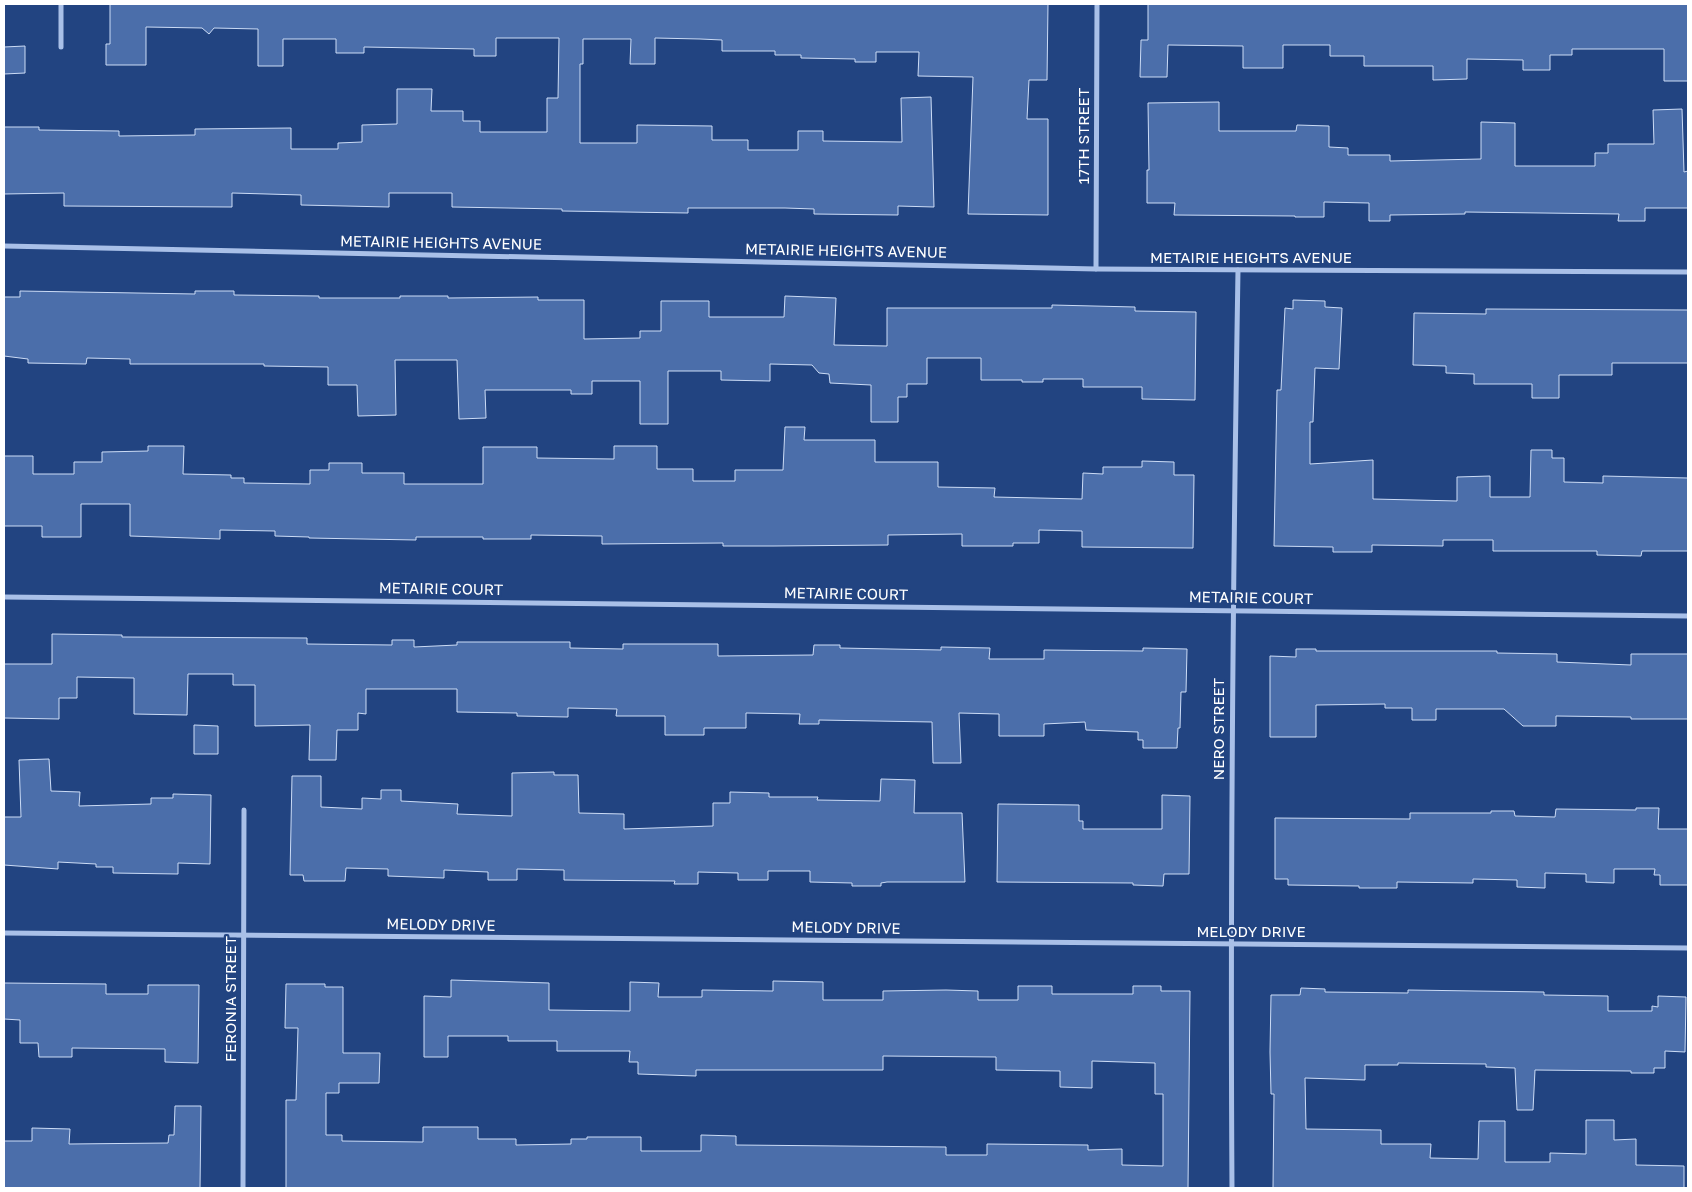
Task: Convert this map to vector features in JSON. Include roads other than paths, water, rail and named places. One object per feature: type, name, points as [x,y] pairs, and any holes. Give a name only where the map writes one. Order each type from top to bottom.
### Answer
[{"type":"street","points":[[61,4],[61,47]]},
{"type":"street","name":"17TH STREET","points":[[1096,269],[1098,4]]},
{"type":"street","name":"METAIRIE HEIGHTS AVENUE","points":[[4,246],[1096,269],[1688,272]]},
{"type":"street","name":"NERO STREET","points":[[1232,1188],[1233,611],[1238,270]]},
{"type":"street","name":"METAIRIE COURT","points":[[4,597],[1688,616]]},
{"type":"street","name":"FERONIA STREET","points":[[243,1188],[244,810]]},
{"type":"street","name":"MELODY DRIVE","points":[[4,933],[1688,948]]}]
